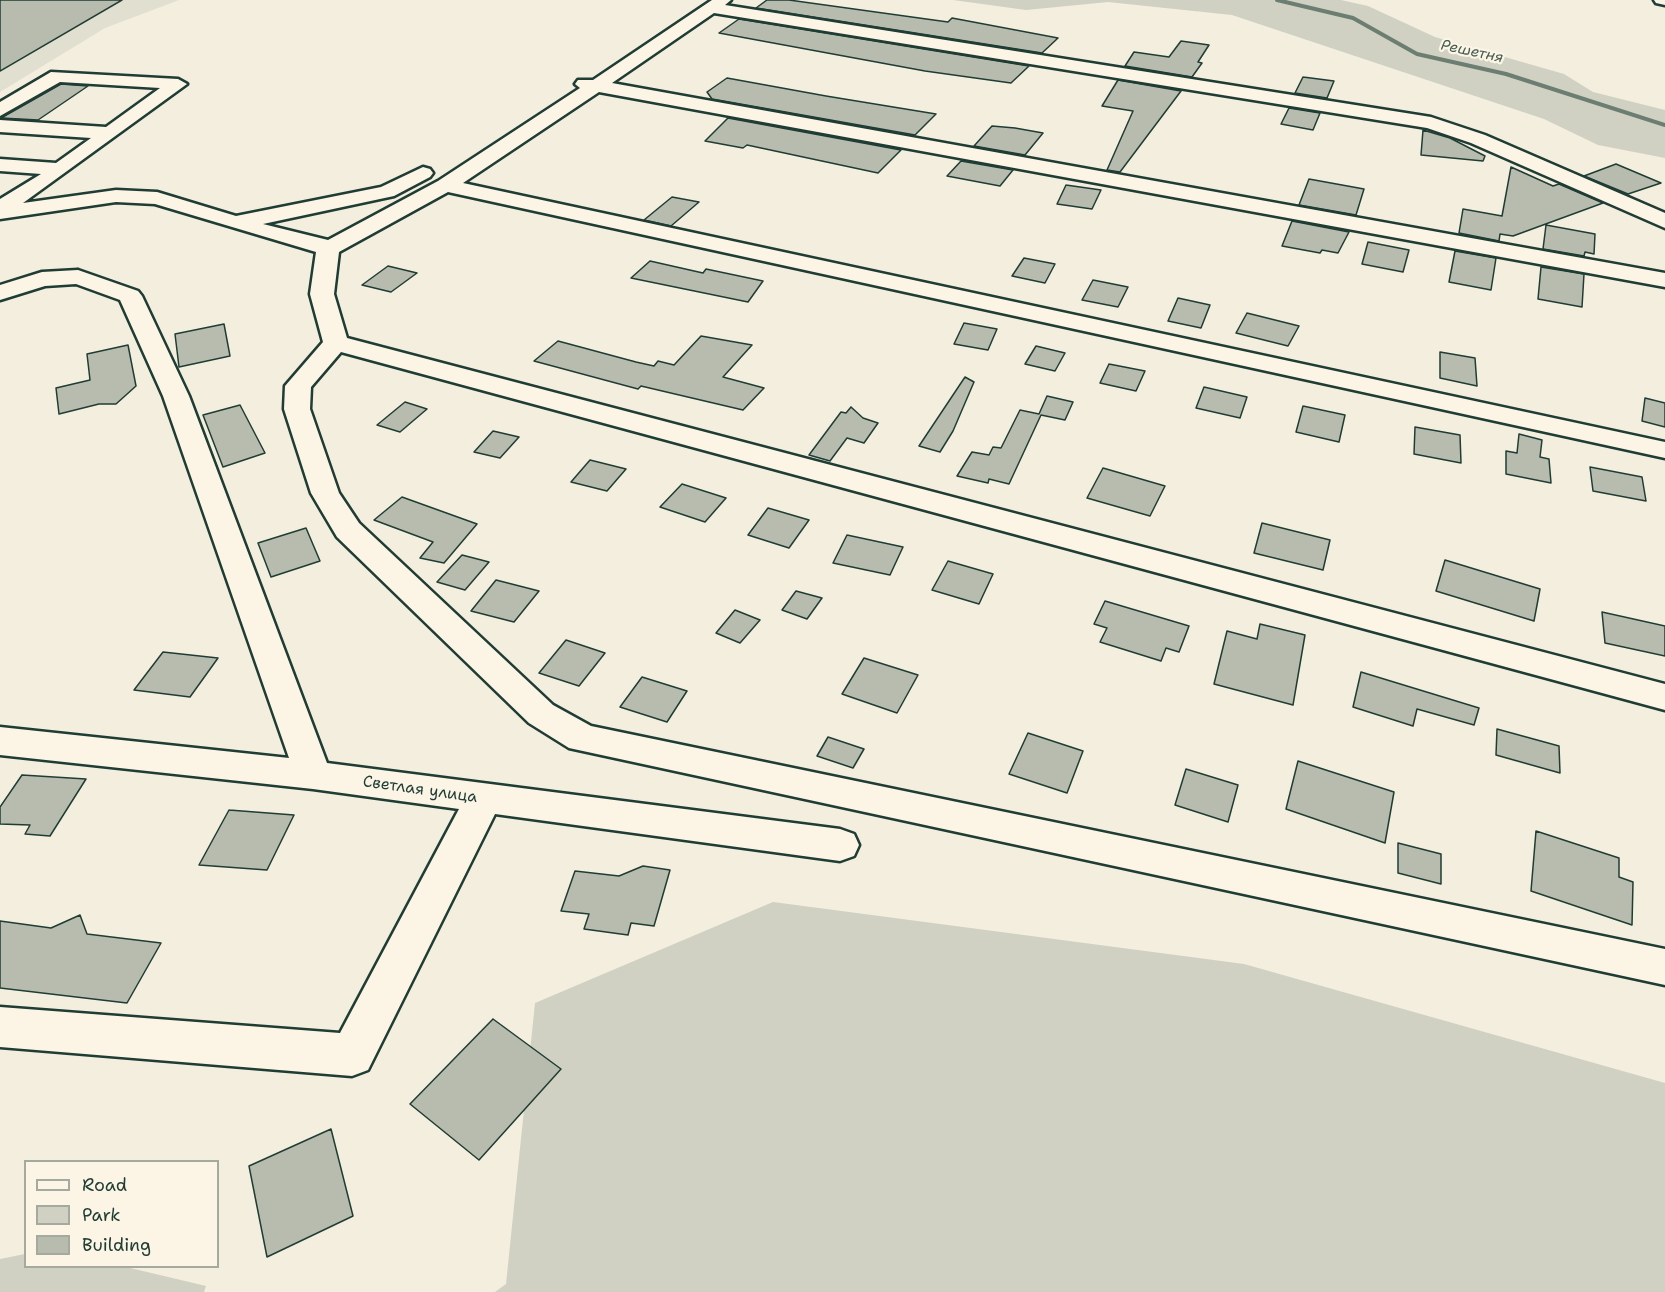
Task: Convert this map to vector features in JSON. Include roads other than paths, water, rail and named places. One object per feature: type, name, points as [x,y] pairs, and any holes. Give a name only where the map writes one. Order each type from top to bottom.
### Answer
[{"type":"street","points":[[0,213],[116,196],[157,198],[235,223],[324,247],[443,170],[596,86],[717,4],[1431,123],[1467,135],[1665,221]]},
{"type":"street","points":[[0,110],[57,76],[178,84],[60,169],[0,208]]},
{"type":"street","points":[[596,86],[1665,279]]},
{"type":"street","points":[[0,126],[110,133]]},
{"type":"street","points":[[0,165],[60,169]]},
{"type":"street","points":[[235,223],[387,192],[443,170],[1665,450]]},
{"type":"street","points":[[324,247],[322,294],[336,343]]},
{"type":"street","points":[[0,293],[42,279],[78,277],[129,296],[176,396],[313,776]]},
{"type":"street","points":[[336,343],[419,367],[1665,697]]},
{"type":"street","points":[[336,343],[298,386],[297,409],[325,492],[348,530],[542,714],[582,738],[1665,967]]},
{"type":"street","name":"Светлая улица","points":[[0,741],[313,776],[840,845]]},
{"type":"street","points":[[0,1027],[352,1055],[483,798]]},
{"type":"waterway","name":"Решетня","points":[[1277,0],[1353,18],[1417,54],[1506,74],[1665,125]]}]
